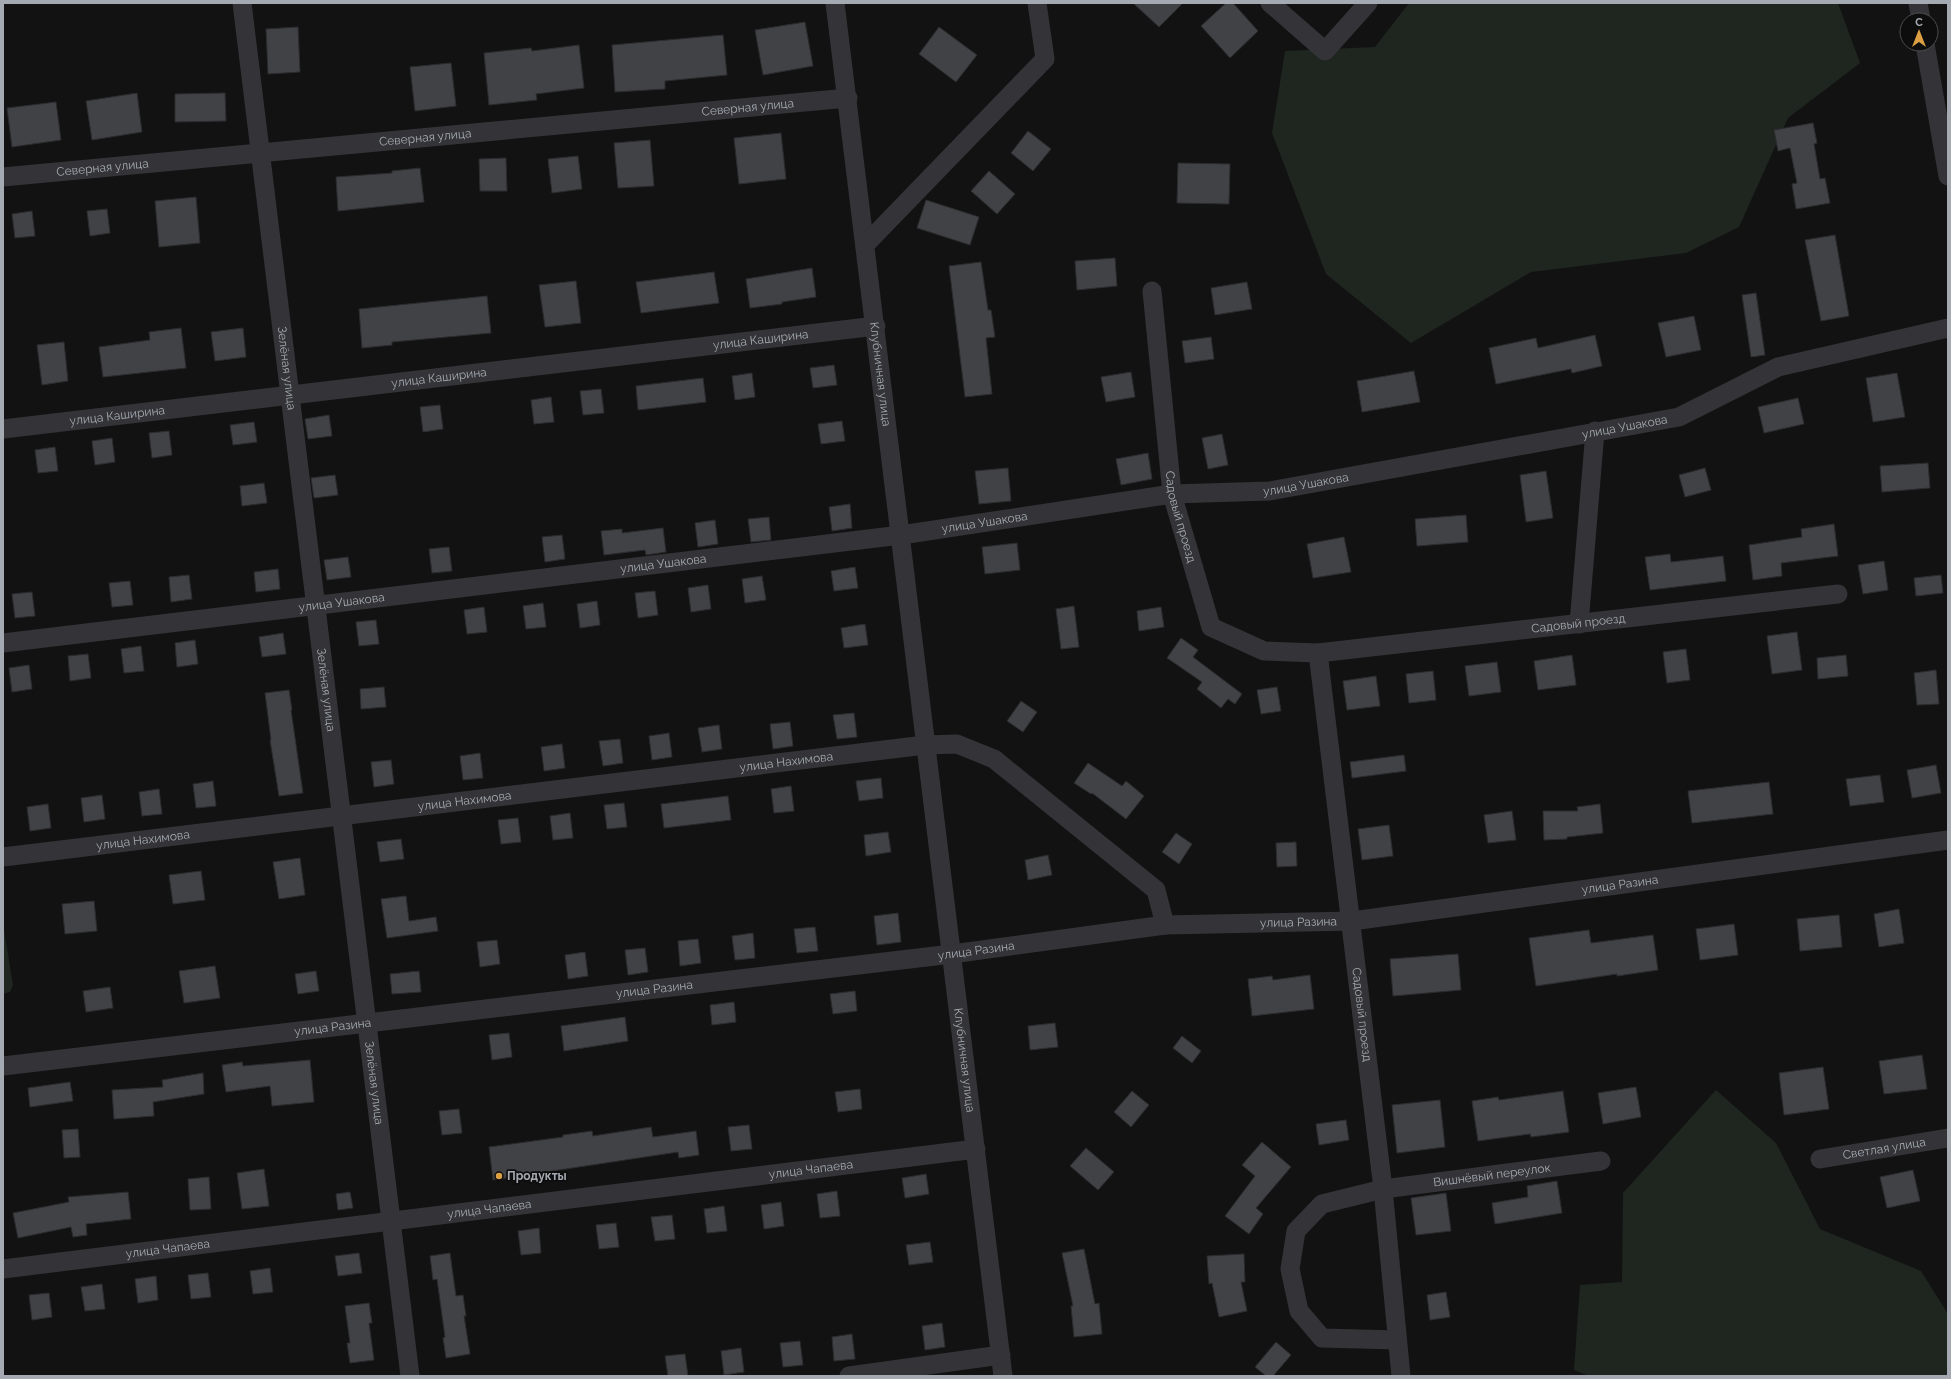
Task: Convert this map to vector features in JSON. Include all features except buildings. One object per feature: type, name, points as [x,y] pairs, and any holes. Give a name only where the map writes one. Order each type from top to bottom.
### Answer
[{"type":"street","name":"Зелёная улица","points":[[242,3],[341,815],[393,1221],[410,1376]]},
{"type":"street","name":"Клубничная улица","points":[[835,3],[866,244],[1003,1376]]},
{"type":"street","points":[[866,244],[1045,59],[1037,3]]},
{"type":"street","points":[[1270,3],[1325,51],[1368,3]]},
{"type":"street","points":[[1926,52],[1948,176]]},
{"type":"street","name":"Северная улица","points":[[3,177],[848,98]]},
{"type":"street","name":"Садовый проезд","points":[[1152,291],[1172,494],[1211,627],[1264,652],[1318,653],[1838,594]]},
{"type":"street","name":"улица Каширина","points":[[3,428],[876,326]]},
{"type":"street","name":"улица Ушакова","points":[[3,643],[901,534],[1172,494],[1270,491],[1595,431],[1680,417],[1778,367],[1948,328]]},
{"type":"street","points":[[1579,624],[1595,431]]},
{"type":"street","name":"Садовый проезд","points":[[1318,653],[1352,921],[1383,1189],[1401,1376]]},
{"type":"street","points":[[926,744],[957,744],[994,759],[1156,890],[1165,925]]},
{"type":"street","name":"улица Нахимова","points":[[3,856],[926,744]]},
{"type":"street","name":"улица Разина","points":[[3,1066],[952,954],[1165,925],[1352,921],[1948,840]]},
{"type":"street","name":"Светлая улица","points":[[1820,1160],[1948,1138]]},
{"type":"street","name":"улица Чапаева","points":[[3,1269],[976,1149]]},
{"type":"street","name":"Вишнёвый переулок","points":[[1397,1340],[1322,1338],[1299,1311],[1290,1269],[1296,1231],[1322,1204],[1383,1189],[1601,1161]]},
{"type":"street","points":[[848,1376],[1001,1355]]},
{"type":"shaded area","points":[[1409,3],[1838,3],[1860,63],[1788,118],[1739,227],[1686,253],[1531,272],[1411,343],[1326,274],[1272,133],[1285,51],[1375,47]]},
{"type":"shaded area","points":[[3,924],[13,985],[10,992],[3,994]]},
{"type":"shaded area","points":[[1716,1090],[1776,1143],[1820,1229],[1921,1271],[1948,1314],[1948,1376],[1589,1376],[1574,1370],[1580,1285],[1622,1282],[1623,1193]]},
{"type":"place","name":"Продукты","points":[[499,1176]]}]
